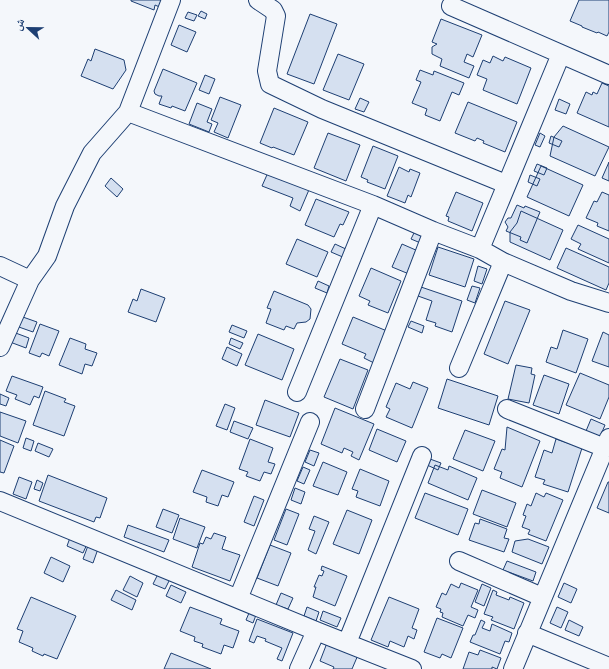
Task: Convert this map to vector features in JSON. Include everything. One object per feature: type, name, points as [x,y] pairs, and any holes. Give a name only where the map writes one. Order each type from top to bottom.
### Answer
[{"type":"street","points":[[0,347],[30,280],[47,256],[65,206],[92,153],[128,112],[171,0]]},
{"type":"street","points":[[258,0],[273,10],[276,16],[267,71],[270,84],[322,109],[506,184]]},
{"type":"street","points":[[451,6],[609,75]]},
{"type":"street","points":[[480,249],[561,54]]},
{"type":"street","points":[[128,112],[373,206],[480,249],[503,262],[571,291],[609,303]]},
{"type":"street","points":[[297,392],[373,206]]},
{"type":"street","points":[[365,409],[433,231]]},
{"type":"street","points":[[459,368],[503,262]]},
{"type":"street","points":[[0,266],[30,280]]},
{"type":"street","points":[[507,409],[607,443],[513,669]]},
{"type":"street","points":[[238,599],[310,422]]},
{"type":"street","points":[[346,643],[422,456]]},
{"type":"street","points":[[0,501],[316,632],[412,669]]},
{"type":"street","points":[[459,561],[542,597]]},
{"type":"street","points":[[299,669],[316,632]]},
{"type":"street","points":[[527,633],[609,667]]},
{"type":"building","points":[[131,0],[168,0],[164,9],[155,5],[154,10]]},
{"type":"building","points":[[579,0],[609,0],[609,32],[607,36],[570,21]]},
{"type":"building","points":[[201,11],[207,14],[205,19],[198,16]]},
{"type":"building","points":[[188,12],[197,15],[194,21],[185,18]]},
{"type":"building","points":[[310,14],[337,24],[314,84],[287,74]]},
{"type":"building","points":[[441,19],[482,35],[473,57],[467,54],[464,62],[474,66],[469,78],[440,66],[442,59],[432,54],[432,47],[437,44],[432,42]]},
{"type":"building","points":[[179,25],[196,32],[187,52],[171,45]]},
{"type":"building","points":[[95,49],[124,60],[126,70],[113,89],[81,76],[88,59],[91,61]]},
{"type":"building","points":[[338,54],[364,64],[349,100],[323,90]]},
{"type":"building","points":[[493,56],[503,61],[505,57],[531,68],[517,104],[483,90],[487,79],[477,75],[483,60],[490,63]]},
{"type":"building","points":[[163,69],[197,83],[185,111],[172,106],[171,108],[159,104],[162,96],[155,94],[154,91]]},
{"type":"building","points":[[420,70],[433,75],[434,71],[464,83],[459,95],[452,92],[440,121],[425,115],[427,109],[412,103],[421,82],[416,80]]},
{"type":"building","points":[[205,75],[215,79],[209,94],[199,90]]},
{"type":"building","points":[[602,83],[609,86],[609,127],[577,113],[586,92],[592,95],[593,92],[597,94]]},
{"type":"building","points":[[220,97],[241,105],[228,138],[214,132],[218,123],[211,120]]},
{"type":"building","points":[[360,98],[369,102],[364,112],[355,109]]},
{"type":"building","points":[[559,99],[570,104],[566,114],[555,110]]},
{"type":"building","points":[[468,102],[517,122],[505,152],[483,143],[484,141],[477,138],[475,141],[455,133]]},
{"type":"building","points":[[197,103],[212,109],[207,122],[212,124],[209,132],[189,124]]},
{"type":"building","points":[[274,108],[308,122],[294,155],[260,143]]},
{"type":"building","points":[[563,126],[609,147],[595,176],[550,156],[554,137]]},
{"type":"building","points":[[328,133],[360,145],[346,181],[314,168]]},
{"type":"building","points":[[540,133],[545,136],[540,147],[535,145]]},
{"type":"building","points":[[551,136],[562,141],[559,147],[549,143]]},
{"type":"building","points":[[373,146],[398,156],[385,189],[367,182],[368,180],[361,177]]},
{"type":"building","points":[[609,162],[609,181],[602,178]]},
{"type":"building","points":[[537,164],[547,168],[544,175],[534,171]]},
{"type":"building","points":[[541,166],[583,185],[569,216],[527,197]]},
{"type":"building","points":[[399,167],[409,172],[410,169],[420,173],[411,197],[408,195],[405,203],[387,196]]},
{"type":"building","points":[[270,168],[311,185],[300,211],[290,206],[293,198],[262,186]]},
{"type":"building","points":[[530,175],[540,179],[537,186],[528,182]]},
{"type":"building","points":[[111,178],[123,189],[117,197],[105,186]]},
{"type":"building","points":[[456,192],[483,203],[472,231],[448,221],[449,217],[446,216]]},
{"type":"building","points":[[602,192],[609,195],[609,231],[597,226],[598,223],[586,218],[594,201],[597,202]]},
{"type":"building","points":[[316,199],[349,212],[343,225],[340,224],[334,237],[305,225]]},
{"type":"building","points":[[517,205],[524,208],[525,206],[540,212],[527,243],[520,240],[521,237],[506,231],[508,227],[505,222],[508,218],[511,218]]},
{"type":"building","points":[[521,211],[563,230],[550,260],[510,242],[510,232],[517,223]]},
{"type":"building","points":[[578,225],[609,239],[609,263],[578,249],[581,244],[571,239]]},
{"type":"building","points":[[416,229],[428,234],[423,244],[411,239]]},
{"type":"building","points":[[297,239],[328,252],[317,277],[286,264]]},
{"type":"building","points":[[335,244],[348,250],[345,258],[331,252]]},
{"type":"building","points":[[402,244],[418,251],[409,274],[392,267]]},
{"type":"building","points":[[438,247],[474,259],[465,287],[429,275]]},
{"type":"building","points":[[566,248],[609,267],[609,283],[606,290],[557,268]]},
{"type":"building","points":[[478,266],[487,269],[482,284],[474,281]]},
{"type":"building","points":[[371,268],[401,281],[388,313],[368,305],[370,301],[359,296]]},
{"type":"building","points":[[318,281],[329,286],[327,293],[315,288]]},
{"type":"building","points":[[472,286],[480,288],[475,303],[467,300]]},
{"type":"building","points":[[421,287],[462,301],[452,332],[435,326],[436,323],[426,320],[432,301],[418,296]]},
{"type":"building","points":[[141,289],[165,298],[156,322],[128,312],[133,299],[137,301]]},
{"type":"building","points":[[274,291],[308,305],[311,309],[310,319],[306,322],[297,323],[294,329],[286,326],[284,330],[266,323],[271,309],[267,308]]},
{"type":"building","points":[[505,301],[530,310],[508,364],[484,354]]},
{"type":"building","points":[[20,316],[37,322],[33,332],[16,326]]},
{"type":"building","points":[[353,317],[387,331],[374,363],[364,358],[366,354],[342,344]]},
{"type":"building","points":[[411,321],[424,326],[422,333],[408,327]]},
{"type":"building","points":[[40,324],[59,331],[49,356],[42,353],[40,357],[29,353]]},
{"type":"building","points":[[232,325],[247,331],[244,338],[229,332]]},
{"type":"building","points":[[563,330],[588,339],[576,373],[546,362],[551,347],[557,349]]},
{"type":"building","points":[[13,332],[29,338],[26,348],[10,342]]},
{"type":"building","points":[[603,332],[609,335],[609,367],[592,361]]},
{"type":"building","points":[[258,334],[294,349],[282,380],[245,365]]},
{"type":"building","points":[[70,338],[86,344],[85,349],[97,353],[92,366],[85,364],[82,374],[59,365]]},
{"type":"building","points":[[231,338],[243,343],[240,349],[229,344]]},
{"type":"building","points":[[227,347],[242,354],[237,366],[222,359]]},
{"type":"building","points":[[340,359],[368,370],[353,409],[324,397]]},
{"type":"building","points":[[516,365],[532,368],[531,374],[535,375],[529,403],[508,399]]},
{"type":"building","points":[[580,373],[609,385],[609,397],[600,419],[566,405]]},
{"type":"building","points":[[544,375],[569,384],[559,414],[533,405]]},
{"type":"building","points":[[12,376],[43,387],[39,398],[34,396],[30,405],[15,399],[17,395],[6,391]]},
{"type":"building","points":[[447,379],[498,396],[489,425],[438,408]]},
{"type":"building","points":[[413,382],[428,388],[412,428],[386,417],[390,409],[386,407],[396,383],[410,389]]},
{"type":"building","points":[[45,391],[66,399],[64,402],[75,406],[64,436],[33,425]]},
{"type":"building","points":[[0,394],[9,398],[6,406],[0,404]]},
{"type":"building","points":[[265,400],[299,413],[290,437],[256,425]]},
{"type":"building","points":[[225,404],[235,408],[227,430],[216,426]]},
{"type":"building","points":[[335,408],[374,424],[359,460],[351,456],[353,452],[344,448],[342,453],[321,444]]},
{"type":"building","points":[[0,412],[26,421],[18,443],[0,436]]},
{"type":"building","points":[[591,419],[605,425],[600,437],[586,431]]},
{"type":"building","points":[[234,421],[253,428],[248,439],[230,432]]},
{"type":"building","points":[[507,427],[540,441],[522,487],[500,478],[502,472],[494,469],[502,449],[505,450]]},
{"type":"building","points":[[377,429],[406,441],[397,462],[369,450]]},
{"type":"building","points":[[465,430],[495,441],[483,471],[453,459]]},
{"type":"building","points":[[26,438],[34,441],[31,451],[23,448]]},
{"type":"building","points":[[250,439],[273,448],[268,462],[275,464],[271,474],[264,472],[260,481],[246,476],[248,472],[239,469]]},
{"type":"building","points":[[556,439],[582,448],[568,492],[543,484],[545,480],[535,477],[544,450],[552,453]]},
{"type":"building","points":[[0,440],[14,446],[4,473],[0,472]]},
{"type":"building","points":[[38,443],[53,449],[49,457],[35,451]]},
{"type":"building","points":[[310,450],[319,453],[314,466],[305,462]]},
{"type":"building","points":[[430,459],[441,463],[438,470],[427,465]]},
{"type":"building","points":[[323,462],[347,472],[338,495],[313,486]]},
{"type":"building","points":[[435,465],[448,470],[449,466],[477,478],[468,500],[428,483]]},
{"type":"building","points":[[303,467],[310,470],[304,484],[297,481]]},
{"type":"building","points":[[360,469],[389,481],[380,506],[356,497],[358,491],[352,489]]},
{"type":"building","points":[[202,470],[234,482],[228,497],[222,495],[218,506],[206,502],[207,497],[193,492]]},
{"type":"building","points":[[48,475],[107,498],[100,518],[96,517],[94,522],[39,501]]},
{"type":"building","points":[[19,477],[32,482],[26,499],[13,494]]},
{"type":"building","points":[[37,480],[43,483],[40,491],[34,489]]},
{"type":"building","points":[[609,482],[609,513],[597,508]]},
{"type":"building","points":[[295,488],[305,492],[301,504],[291,500]]},
{"type":"building","points":[[482,490],[516,503],[507,527],[473,514]]},
{"type":"building","points":[[425,493],[468,509],[458,535],[415,518]]},
{"type":"building","points":[[536,493],[544,497],[546,493],[563,500],[546,541],[528,534],[530,530],[522,527],[526,516],[523,515],[527,504],[531,506]]},
{"type":"building","points":[[254,496],[264,500],[254,526],[244,522]]},
{"type":"building","points":[[163,509],[179,515],[172,533],[156,527]]},
{"type":"building","points":[[286,509],[299,514],[287,545],[274,540]]},
{"type":"building","points":[[347,510],[372,520],[359,554],[333,544]]},
{"type":"building","points":[[314,516],[329,522],[316,554],[308,550],[315,531],[309,529]]},
{"type":"building","points":[[180,518],[205,527],[197,548],[173,539]]},
{"type":"building","points":[[480,519],[507,529],[504,538],[509,539],[504,552],[469,540],[475,523],[479,524]]},
{"type":"building","points":[[128,525],[169,540],[164,552],[124,537]]},
{"type":"building","points":[[214,533],[226,537],[222,549],[240,555],[230,581],[192,567],[200,543],[203,544],[206,537],[211,539]]},
{"type":"building","points":[[71,535],[88,542],[83,553],[67,546]]},
{"type":"building","points":[[528,539],[549,547],[542,564],[512,552],[515,541]]},
{"type":"building","points":[[89,543],[99,546],[93,563],[83,559]]},
{"type":"building","points":[[270,545],[291,553],[278,586],[257,578]]},
{"type":"building","points":[[51,557],[70,566],[63,582],[44,573]]},
{"type":"building","points":[[507,561],[536,572],[533,581],[503,570]]},
{"type":"building","points":[[322,566],[347,576],[335,606],[313,597],[316,587],[314,587],[319,575],[322,576],[324,571],[321,570]]},
{"type":"building","points":[[158,574],[170,579],[165,589],[153,584]]},
{"type":"building","points":[[130,576],[143,583],[137,597],[123,590]]},
{"type":"building","points":[[461,583],[478,590],[471,607],[478,610],[475,618],[468,615],[463,626],[442,617],[443,613],[440,612],[441,609],[436,607],[442,593],[446,595],[451,584],[459,588]]},
{"type":"building","points":[[564,583],[577,589],[571,603],[558,597]]},
{"type":"building","points":[[482,584],[491,588],[484,606],[475,602]]},
{"type":"building","points":[[171,585],[186,592],[181,603],[166,596]]},
{"type":"building","points":[[116,590],[136,600],[132,610],[111,600]]},
{"type":"building","points":[[493,590],[497,592],[496,595],[509,600],[510,597],[524,603],[514,629],[491,620],[493,617],[484,614]]},
{"type":"building","points":[[281,593],[293,598],[288,609],[276,605]]},
{"type":"building","points":[[31,597],[76,616],[57,659],[44,654],[43,656],[32,651],[33,648],[19,642],[23,631],[17,629]]},
{"type":"building","points":[[389,597],[419,609],[412,628],[417,630],[414,639],[408,636],[404,647],[390,641],[388,647],[371,640]]},
{"type":"building","points":[[190,607],[222,619],[220,624],[239,631],[233,648],[224,645],[221,654],[202,647],[203,644],[194,641],[195,637],[180,631]]},
{"type":"building","points":[[307,607],[319,612],[316,621],[304,616]]},
{"type":"building","points":[[557,607],[568,612],[561,628],[550,623]]},
{"type":"building","points":[[323,611],[341,618],[337,627],[320,620]]},
{"type":"building","points":[[249,613],[256,615],[253,623],[246,620]]},
{"type":"building","points":[[437,618],[463,628],[451,658],[442,654],[440,658],[424,652]]},
{"type":"building","points":[[257,619],[293,633],[282,661],[277,659],[282,648],[257,636],[254,643],[249,641]]},
{"type":"building","points":[[481,620],[485,622],[482,628],[490,631],[492,624],[512,633],[509,642],[505,641],[500,654],[470,642],[473,635],[475,635]]},
{"type":"building","points":[[569,620],[583,627],[579,636],[565,630]]},
{"type":"building","points":[[327,643],[358,655],[352,669],[333,669],[334,667],[320,661]]},
{"type":"building","points":[[480,650],[501,658],[497,669],[492,667],[492,669],[463,669],[469,652],[478,655]]},
{"type":"building","points":[[171,653],[211,669],[164,669]]}]
